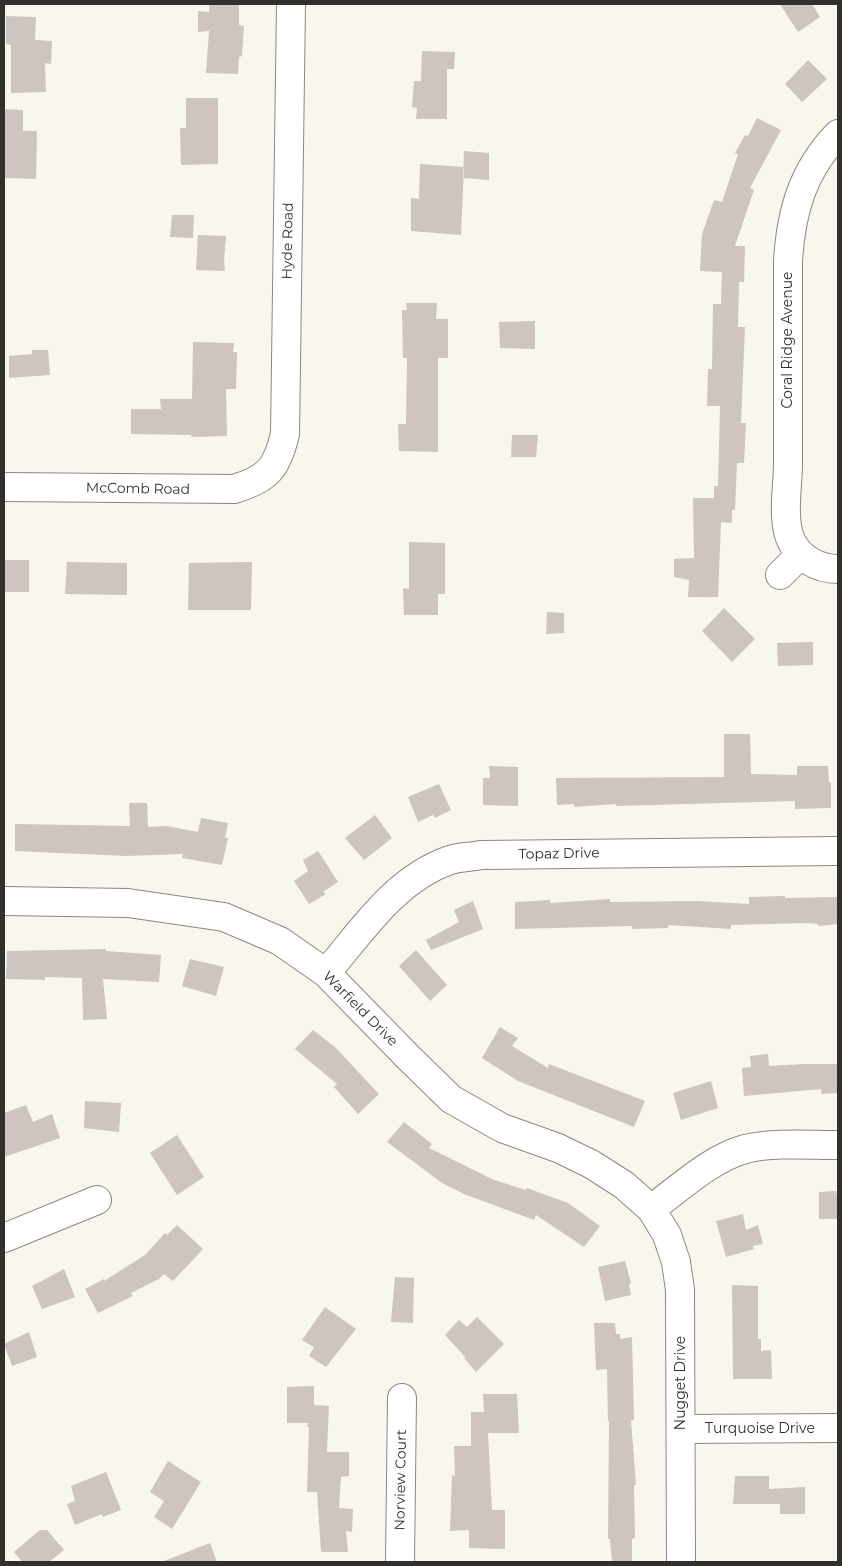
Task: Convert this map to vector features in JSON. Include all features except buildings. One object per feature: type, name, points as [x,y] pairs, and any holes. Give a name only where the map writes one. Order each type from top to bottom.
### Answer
[{"type":"street","name":"Hyde Road","points":[[268,474],[280,454],[285,434],[291,4]]},
{"type":"street","name":"Coral Ridge Avenue","points":[[800,555],[790,539],[786,521],[788,480],[789,234],[794,208],[809,176],[825,148],[838,134]]},
{"type":"street","name":"McComb Road","points":[[4,487],[222,490],[247,485],[268,474]]},
{"type":"street","points":[[780,575],[800,555],[815,565],[838,570]]},
{"type":"street","name":"Topaz Drive","points":[[326,972],[401,888],[427,870],[451,860],[481,855],[838,851]]},
{"type":"street","name":"Warfield Drive","points":[[4,901],[128,903],[224,918],[280,941],[326,972],[451,1099],[502,1128],[558,1148],[591,1164],[624,1184],[651,1210]]},
{"type":"street","points":[[651,1210],[718,1161],[745,1150],[774,1146],[838,1145]]},
{"type":"street","points":[[4,1238],[98,1200]]},
{"type":"street","name":"Nugget Drive","points":[[651,1210],[667,1235],[676,1262],[680,1290],[681,1562]]},
{"type":"street","name":"Norview Court","points":[[400,1562],[402,1398]]},
{"type":"street","name":"Turquoise Drive","points":[[681,1429],[838,1428]]}]
